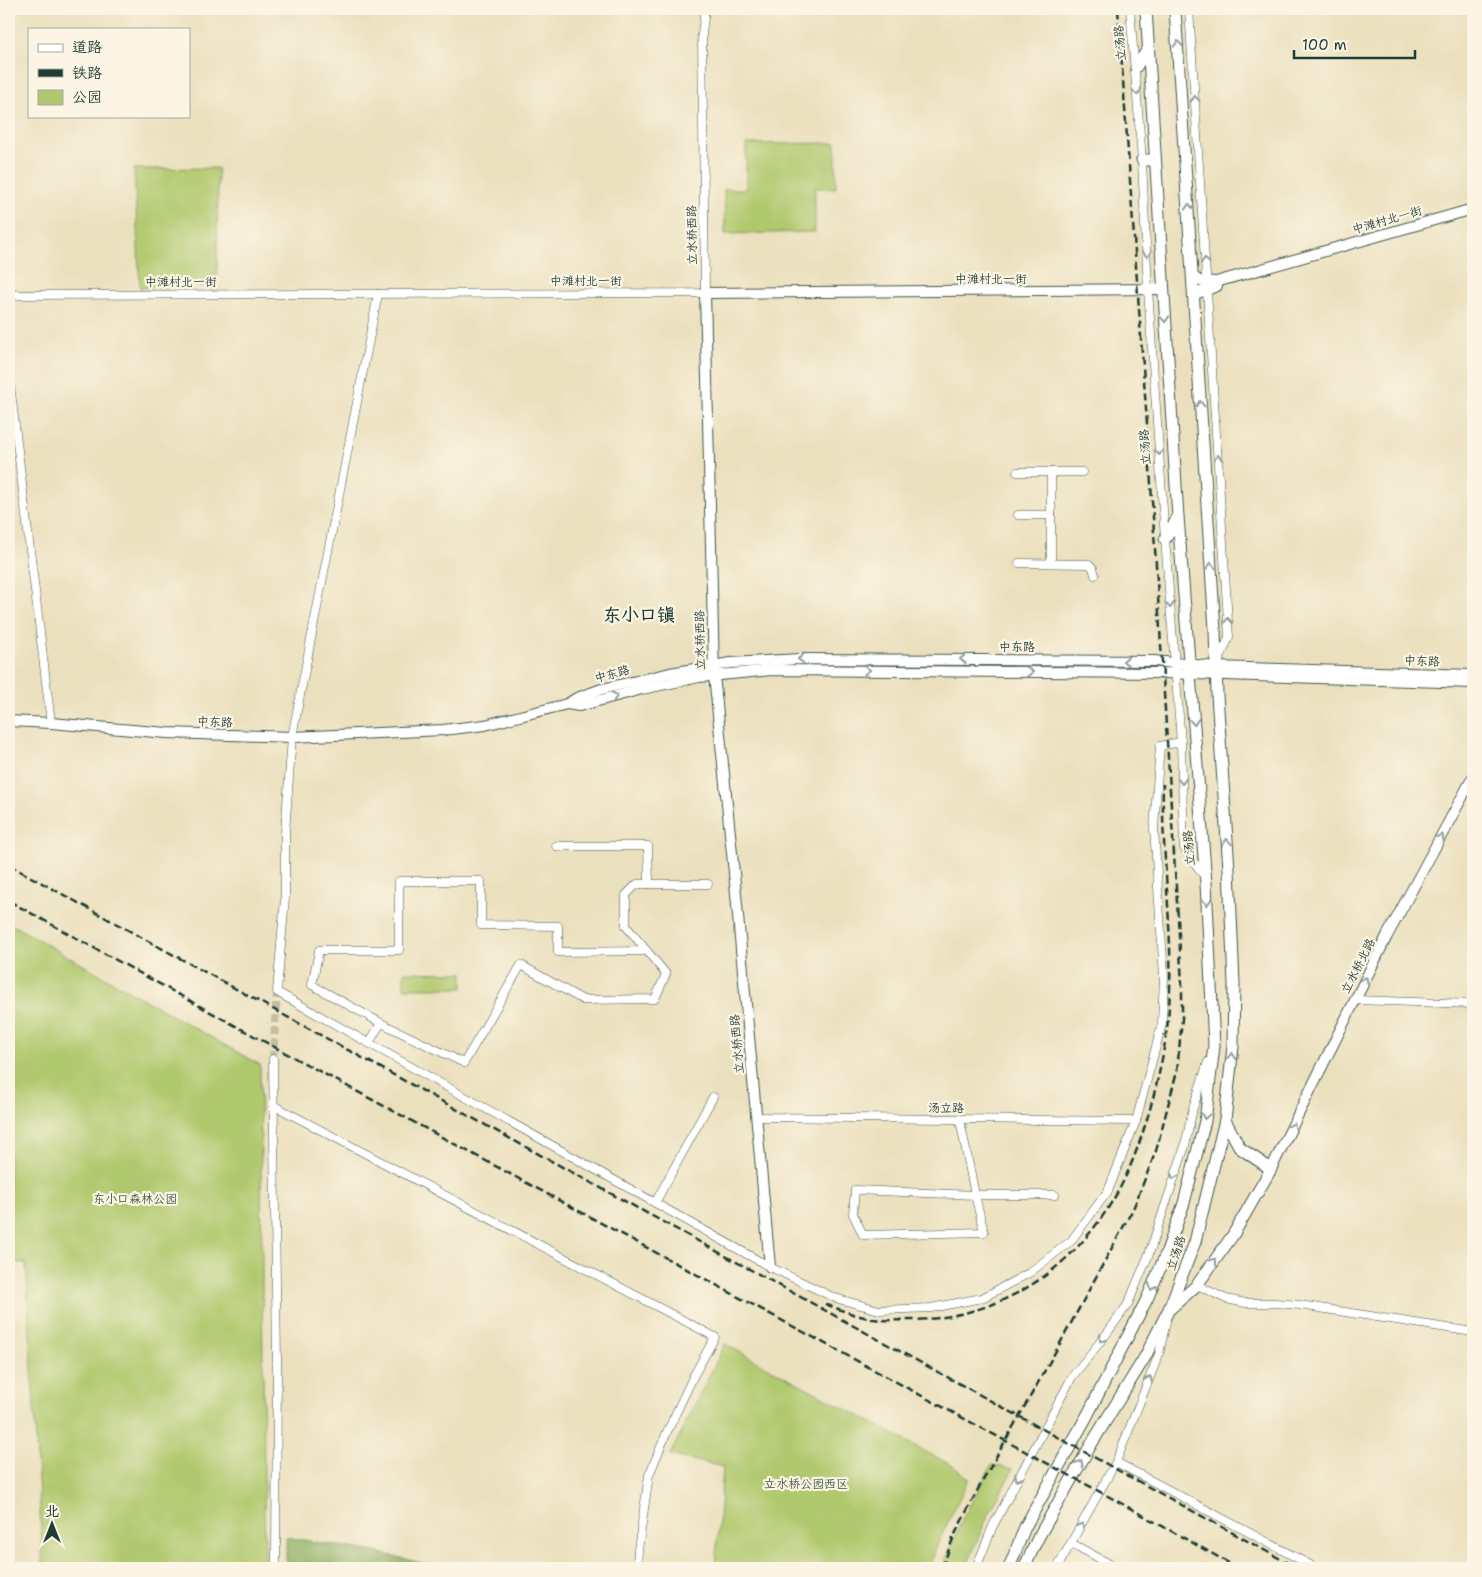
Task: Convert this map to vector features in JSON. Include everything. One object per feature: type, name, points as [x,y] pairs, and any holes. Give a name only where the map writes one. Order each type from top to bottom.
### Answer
[{"type":"main road","name":"立汤路","points":[[1008,1568],[1025,1527],[1092,1408],[1147,1300],[1166,1254],[1184,1203],[1204,1120],[1214,1046],[1205,878],[1178,517],[1146,9]]},
{"type":"main road","name":"立汤路","points":[[1024,1568],[1043,1529],[1092,1443],[1145,1357],[1170,1309],[1195,1242],[1225,1120],[1234,1046],[1234,976],[1217,671],[1194,277],[1175,9]]},
{"type":"main road","points":[[1136,67],[1148,49]]},
{"type":"main road","points":[[1142,160],[1155,160]]},
{"type":"main road","points":[[1165,539],[1178,517]]},
{"type":"main road","points":[[1170,1309],[1197,1285],[1233,1235],[1271,1170],[1240,1148],[1225,1120]]},
{"type":"street","name":"立水桥西路","points":[[705,9],[702,34],[705,293],[714,670],[736,883],[770,1267]]},
{"type":"street","name":"立汤路","points":[[1130,9],[1136,67],[1148,290],[1181,742],[1184,848],[1205,878]]},
{"type":"street","name":"立汤路","points":[[1189,9],[1229,637],[1217,671]]},
{"type":"street","name":"中滩村北一街","points":[[1195,294],[1207,286],[1234,276],[1473,209]]},
{"type":"street","name":"中滩村北一街","points":[[1207,286],[1473,215]]},
{"type":"street","points":[[1194,277],[1207,286]]},
{"type":"street","name":"中滩村北一街","points":[[9,296],[1163,289]]},
{"type":"street","points":[[378,294],[292,737],[285,832],[285,898],[277,992],[770,1267],[835,1298],[879,1310],[931,1308],[982,1298],[1030,1274],[1071,1241],[1108,1191],[1136,1121],[1162,1024],[1164,976],[1154,828],[1160,746],[1181,742]]},
{"type":"street","points":[[9,376],[51,723]]},
{"type":"street","points":[[1017,472],[1082,472]]},
{"type":"street","points":[[1051,472],[1051,563]]},
{"type":"street","points":[[1018,515],[1051,515]]},
{"type":"street","points":[[1019,563],[1089,564],[1093,568],[1094,575]]},
{"type":"street","name":"中东路","points":[[9,721],[167,733],[292,737],[443,730],[485,725],[567,704],[578,706],[714,670],[799,659],[1174,662],[1190,669]]},
{"type":"street","name":"中东路","points":[[714,670],[801,669],[1175,673],[1190,669],[1473,683]]},
{"type":"street","name":"中东路","points":[[1217,671],[1473,675]]},
{"type":"street","name":"立水桥北路","points":[[1271,1170],[1387,936],[1473,777]]},
{"type":"street","points":[[556,846],[648,846],[649,884]]},
{"type":"street","points":[[647,951],[558,952],[558,926],[482,925],[482,881],[399,881],[399,950],[319,950],[312,985],[381,1023],[464,1062],[520,965],[583,1000],[655,999],[666,974],[647,951],[626,926],[626,895],[636,884],[708,884]]},
{"type":"street","points":[[1355,1000],[1473,1004]]},
{"type":"street","points":[[369,1043],[381,1023]]},
{"type":"street","name":"立汤路","points":[[976,1568],[993,1526],[1072,1377],[1128,1304],[1149,1254],[1185,1146],[1193,1108],[1214,1046]]},
{"type":"street","points":[[273,1059],[276,1568]]},
{"type":"street","points":[[656,1203],[713,1097]]},
{"type":"street","points":[[273,1105],[715,1337],[667,1432],[649,1475],[637,1568]]},
{"type":"street","name":"汤立路","points":[[756,1117],[1136,1121]]},
{"type":"street","points":[[960,1120],[975,1195],[984,1232],[863,1235],[853,1214],[855,1190],[975,1195],[1055,1195]]},
{"type":"street","points":[[1197,1285],[1226,1299],[1246,1304],[1276,1303],[1300,1305],[1473,1332]]},
{"type":"street","name":"立汤路","points":[[1057,1568],[1116,1462],[1159,1354],[1170,1309]]},
{"type":"street","points":[[1116,1462],[1316,1568]]},
{"type":"street","points":[[1071,1543],[1117,1568]]},
{"type":"green space","points":[[836,143],[836,188],[815,188],[815,232],[725,234],[724,189],[746,189],[746,144]]},
{"type":"green space","points":[[218,168],[217,285],[140,288],[134,169]]},
{"type":"green space","name":"东小口森林公园","points":[[9,923],[260,1065],[265,1568],[43,1568],[26,1263],[9,1262]]},
{"type":"green space","points":[[404,972],[463,973],[463,988],[404,988]]},
{"type":"green space","name":"立水桥公园西区","points":[[725,1344],[951,1465],[969,1478],[938,1543],[929,1568],[715,1568],[723,1467],[670,1455]]},
{"type":"green space","points":[[992,1465],[1013,1469],[984,1524],[966,1568],[942,1568],[964,1515]]},
{"type":"green space","points":[[286,1537],[376,1552],[443,1568],[286,1568]]},
{"type":"tunnel","points":[[273,1059],[277,992]]},
{"type":"railway","points":[[942,1568],[954,1536],[977,1491],[1133,1209],[1156,1151],[1177,1071],[1182,1019],[1182,983],[1149,452],[1118,9]]},
{"type":"railway","points":[[825,1304],[873,1319],[915,1320],[947,1317],[1006,1299],[1056,1267],[1078,1246],[1098,1222],[1116,1195],[1134,1158],[1149,1114],[1160,1069],[1167,1028],[1170,998],[1170,937],[1164,845],[1163,784]]},
{"type":"railway","points":[[9,865],[1297,1568]]},
{"type":"railway","points":[[9,901],[254,1036],[1238,1568]]},
{"type":"district","name":"东小口镇","points":[[639,615]]}]
